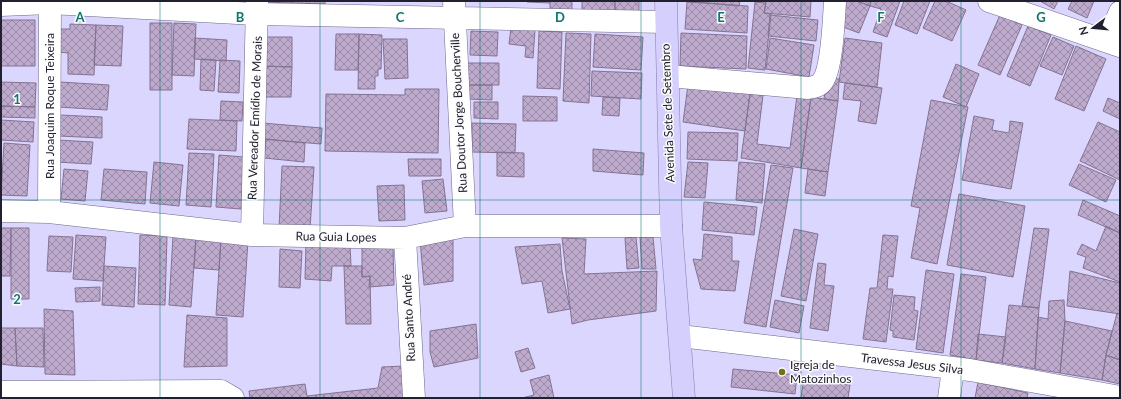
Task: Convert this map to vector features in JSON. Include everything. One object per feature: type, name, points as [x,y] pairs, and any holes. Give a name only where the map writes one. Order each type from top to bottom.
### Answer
[{"type":"main road","name":"Avenida Sete de Setembro","points":[[666,1],[665,22],[668,76],[671,226],[684,398]]},
{"type":"street","points":[[668,76],[808,88],[817,86],[823,81],[826,75],[829,61],[835,1]]},
{"type":"street","points":[[988,1],[1114,43],[1120,12]]},
{"type":"street","points":[[1,4],[50,2],[258,8],[454,9],[665,22]]},
{"type":"street","name":"Rua Joaquim Roque Teixeira","points":[[49,212],[50,2]]},
{"type":"street","name":"Rua Vereador Emídio de Morais","points":[[252,235],[258,8]]},
{"type":"street","name":"Rua Doutor Jorge Boucherville","points":[[454,9],[465,226]]},
{"type":"street","name":"Rua Guia Lopes","points":[[1,210],[49,212],[252,235],[405,238],[465,226],[671,226]]},
{"type":"street","name":"Rua Santo André","points":[[405,238],[414,398]]},
{"type":"street","name":"Travessa Jesus Silva","points":[[680,336],[953,369],[1120,396]]},
{"type":"street","points":[[949,398],[953,369]]},
{"type":"street","points":[[1,392],[221,391],[233,398]]},
{"type":"building","points":[[291,1],[291,3],[265,2]]},
{"type":"building","points":[[291,1],[325,1],[325,4],[291,3]]},
{"type":"building","points":[[550,1],[550,3],[527,2]]},
{"type":"building","points":[[550,1],[572,1],[572,16],[550,15]]},
{"type":"building","points":[[582,1],[615,1],[615,13],[582,13]]},
{"type":"building","points":[[615,1],[639,1],[639,13],[615,13]]},
{"type":"building","points":[[687,1],[740,1],[739,6]]},
{"type":"building","points":[[766,1],[811,1],[810,17],[764,13]]},
{"type":"building","points":[[843,1],[857,1],[870,6],[859,33],[835,24]]},
{"type":"building","points":[[857,1],[871,1],[870,6]]},
{"type":"building","points":[[871,1],[900,1],[887,37],[873,32],[881,9],[870,6]]},
{"type":"building","points":[[904,1],[930,1],[917,34],[895,25]]},
{"type":"building","points":[[935,1],[946,1],[966,10],[952,41],[923,28]]},
{"type":"building","points":[[1040,1],[1058,1],[1054,9]]},
{"type":"building","points":[[1072,1],[1094,1],[1087,18],[1068,9]]},
{"type":"building","points":[[687,2],[748,6],[747,33],[685,29]]},
{"type":"building","points":[[755,2],[766,3],[764,13],[771,14],[765,70],[748,68]]},
{"type":"building","points":[[770,15],[818,20],[816,41],[768,36]]},
{"type":"building","points":[[1000,15],[1022,25],[1000,75],[978,65]]},
{"type":"building","points":[[1,20],[35,20],[35,66],[1,66]]},
{"type":"building","points":[[150,23],[172,23],[172,90],[150,90]]},
{"type":"building","points":[[174,23],[196,24],[194,76],[172,75]]},
{"type":"building","points":[[70,24],[96,25],[94,75],[68,74],[68,53],[59,52],[60,29],[70,29]]},
{"type":"building","points":[[96,25],[123,26],[121,66],[94,65]]},
{"type":"building","points":[[1028,26],[1051,35],[1030,86],[1007,76]]},
{"type":"building","points":[[511,28],[535,30],[533,58],[525,57],[526,46],[509,44]]},
{"type":"building","points":[[471,31],[498,32],[497,56],[470,55]]},
{"type":"building","points":[[539,31],[562,32],[560,89],[537,88]]},
{"type":"building","points":[[566,33],[591,34],[589,103],[563,101]]},
{"type":"building","points":[[681,33],[747,36],[746,69],[680,66]]},
{"type":"building","points":[[336,34],[359,34],[358,70],[335,70]]},
{"type":"building","points":[[359,34],[382,35],[381,69],[378,69],[378,76],[375,76],[375,89],[358,89]]},
{"type":"building","points":[[595,34],[643,37],[641,70],[593,67]]},
{"type":"building","points":[[264,37],[292,37],[292,67],[263,66]]},
{"type":"building","points":[[1053,37],[1074,46],[1062,75],[1040,66]]},
{"type":"building","points":[[195,38],[227,40],[226,61],[194,59]]},
{"type":"building","points":[[770,38],[814,45],[809,77],[766,69]]},
{"type":"building","points":[[845,38],[882,43],[877,87],[839,82]]},
{"type":"building","points":[[383,39],[407,39],[408,78],[385,79]]},
{"type":"building","points":[[1076,46],[1106,59],[1084,111],[1055,99]]},
{"type":"building","points":[[201,59],[216,60],[214,91],[200,90]]},
{"type":"building","points":[[220,60],[240,61],[239,93],[218,92]]},
{"type":"building","points":[[467,63],[499,63],[499,85],[467,85]]},
{"type":"building","points":[[956,64],[979,74],[966,107],[943,97]]},
{"type":"building","points":[[263,66],[292,67],[291,97],[262,97]]},
{"type":"building","points":[[592,71],[642,73],[641,99],[591,96]]},
{"type":"building","points":[[827,78],[839,79],[838,101],[824,99]]},
{"type":"building","points":[[1,82],[36,83],[35,107],[1,106]]},
{"type":"building","points":[[60,82],[109,85],[107,110],[58,107]]},
{"type":"building","points":[[845,83],[882,88],[876,124],[858,121],[861,101],[843,99]]},
{"type":"building","points":[[467,85],[492,85],[492,100],[467,99]]},
{"type":"building","points":[[688,85],[750,94],[745,131],[683,122]]},
{"type":"building","points":[[405,89],[439,89],[438,153],[325,151],[326,94],[405,95]]},
{"type":"building","points":[[750,94],[763,95],[757,144],[790,148],[797,96],[811,97],[801,168],[741,158]]},
{"type":"building","points":[[523,96],[557,97],[557,121],[523,121]]},
{"type":"building","points":[[603,97],[620,98],[619,116],[602,115]]},
{"type":"building","points":[[811,97],[838,101],[828,172],[801,168]]},
{"type":"building","points":[[1108,98],[1120,103],[1120,119],[1103,111]]},
{"type":"building","points":[[931,100],[968,107],[937,264],[911,258],[920,208],[911,206]]},
{"type":"building","points":[[221,101],[243,102],[242,121],[220,120]]},
{"type":"building","points":[[474,102],[498,102],[498,119],[474,118]]},
{"type":"building","points":[[1,106],[35,107],[35,118],[1,117]]},
{"type":"building","points":[[60,115],[102,117],[102,138],[59,136]]},
{"type":"building","points":[[974,116],[994,120],[992,130],[1009,133],[1010,121],[1023,123],[1011,189],[962,180]]},
{"type":"building","points":[[189,119],[237,121],[236,151],[187,149]]},
{"type":"building","points":[[1,120],[34,122],[33,142],[1,140]]},
{"type":"building","points":[[1098,122],[1120,132],[1120,180],[1080,161]]},
{"type":"building","points":[[262,123],[322,128],[321,144],[261,139]]},
{"type":"building","points":[[472,123],[516,124],[515,153],[472,152]]},
{"type":"building","points":[[688,132],[738,133],[737,161],[687,159]]},
{"type":"building","points":[[266,139],[305,143],[304,162],[264,158]]},
{"type":"building","points":[[57,140],[93,142],[91,164],[56,162]]},
{"type":"building","points":[[4,143],[30,145],[27,196],[1,195]]},
{"type":"building","points":[[593,149],[644,153],[643,175],[593,171]]},
{"type":"building","points":[[497,152],[524,153],[524,177],[497,176]]},
{"type":"building","points":[[189,153],[214,154],[211,207],[186,205]]},
{"type":"building","points":[[219,155],[244,157],[241,209],[216,207]]},
{"type":"building","points":[[408,159],[441,159],[441,176],[409,176]]},
{"type":"building","points":[[154,162],[183,165],[179,206],[150,203]]},
{"type":"building","points":[[688,162],[708,163],[705,198],[684,197]]},
{"type":"building","points":[[739,162],[765,164],[762,203],[736,200]]},
{"type":"building","points":[[1079,164],[1116,180],[1106,202],[1069,185]]},
{"type":"building","points":[[771,165],[793,168],[766,327],[744,323]]},
{"type":"building","points":[[282,166],[314,167],[310,229],[279,228]]},
{"type":"building","points":[[64,169],[88,171],[85,201],[61,199]]},
{"type":"building","points":[[104,169],[147,172],[145,204],[101,200]]},
{"type":"building","points":[[808,169],[828,172],[825,196],[805,193]]},
{"type":"building","points":[[443,179],[447,211],[425,213],[422,181]]},
{"type":"building","points":[[404,185],[405,220],[379,221],[377,186]]},
{"type":"building","points":[[959,194],[1025,206],[1013,277],[947,265]]},
{"type":"building","points":[[1083,200],[1120,216],[1120,233],[1078,215]]},
{"type":"building","points":[[704,202],[757,207],[754,235],[702,230]]},
{"type":"building","points":[[1106,226],[1120,233],[1120,282],[1083,268],[1086,257],[1077,254],[1082,244],[1096,251]]},
{"type":"building","points":[[1,228],[11,228],[10,276],[1,276]]},
{"type":"building","points":[[11,228],[29,228],[29,299],[11,299]]},
{"type":"building","points":[[1034,228],[1049,229],[1039,308],[1022,306]]},
{"type":"building","points":[[794,229],[818,234],[806,301],[781,296]]},
{"type":"building","points":[[704,234],[732,237],[732,261],[739,261],[735,291],[701,289],[693,259],[702,260]]},
{"type":"building","points":[[76,235],[106,237],[103,281],[73,279]]},
{"type":"building","points":[[140,235],[167,236],[165,305],[138,304]]},
{"type":"building","points":[[883,235],[898,236],[893,277],[888,276],[887,289],[893,289],[886,342],[863,339],[870,288],[877,288]]},
{"type":"building","points":[[49,236],[73,237],[71,272],[47,271]]},
{"type":"building","points":[[173,236],[196,237],[191,307],[169,305]]},
{"type":"building","points":[[196,237],[221,239],[219,270],[194,268]]},
{"type":"building","points":[[636,237],[639,268],[627,269],[625,238]]},
{"type":"building","points":[[640,237],[653,237],[656,269],[642,269]]},
{"type":"building","points":[[453,238],[453,281],[424,285],[420,240]]},
{"type":"building","points":[[562,238],[586,239],[584,274],[657,271],[656,311],[588,320],[572,324]]},
{"type":"building","points":[[221,239],[248,241],[243,317],[216,315]]},
{"type":"building","points":[[306,242],[350,244],[351,266],[332,266],[331,281],[305,279]]},
{"type":"building","points":[[560,244],[562,271],[570,309],[548,313],[542,281],[522,284],[515,247]]},
{"type":"building","points":[[362,248],[393,248],[394,285],[369,287],[370,276],[362,277]]},
{"type":"building","points":[[280,249],[302,251],[300,288],[279,287]]},
{"type":"building","points":[[818,263],[826,264],[824,285],[834,286],[828,331],[810,328]]},
{"type":"building","points":[[104,266],[136,268],[134,307],[102,305]]},
{"type":"building","points":[[344,266],[362,266],[362,277],[370,276],[371,324],[346,324]]},
{"type":"building","points":[[926,270],[954,274],[943,353],[916,349]]},
{"type":"building","points":[[1070,271],[1120,283],[1120,314],[1067,306]]},
{"type":"building","points":[[961,274],[986,277],[976,360],[950,355]]},
{"type":"building","points":[[100,287],[100,301],[76,302],[75,288]]},
{"type":"building","points":[[894,295],[915,297],[914,310],[918,311],[914,340],[893,337],[893,331],[890,330]]},
{"type":"building","points":[[775,300],[804,306],[799,333],[770,327]]},
{"type":"building","points":[[1064,300],[1065,321],[1060,373],[1035,369],[1038,317],[1048,319],[1049,301]]},
{"type":"building","points":[[1009,305],[1039,308],[1035,369],[1002,363]]},
{"type":"building","points":[[44,309],[73,311],[75,375],[45,374]]},
{"type":"building","points":[[1117,313],[1120,314],[1120,360],[1106,355]]},
{"type":"building","points":[[187,315],[227,318],[227,366],[184,367]]},
{"type":"building","points":[[1065,321],[1112,331],[1102,380],[1060,373]]},
{"type":"building","points":[[476,324],[478,358],[434,367],[430,352],[430,331]]},
{"type":"building","points":[[1,328],[15,328],[17,366],[1,364]]},
{"type":"building","points":[[15,328],[43,328],[44,367],[17,366]]},
{"type":"building","points":[[978,334],[1006,337],[1002,363],[976,360]]},
{"type":"building","points":[[528,348],[535,368],[521,372],[515,352]]},
{"type":"building","points":[[1106,355],[1120,360],[1120,384],[1102,380]]},
{"type":"building","points":[[404,366],[406,398],[250,398],[249,391],[305,384],[307,396],[378,388],[382,367]]},
{"type":"building","points":[[733,369],[797,375],[795,394],[731,387]]},
{"type":"building","points":[[549,375],[554,398],[522,398],[534,395],[530,380]]},
{"type":"building","points":[[804,377],[850,385],[848,398],[801,398]]},
{"type":"building","points":[[978,382],[1028,393],[1027,398],[975,398]]},
{"type":"place","name":"Igreja de Matozinhos","points":[[782,372]]}]
